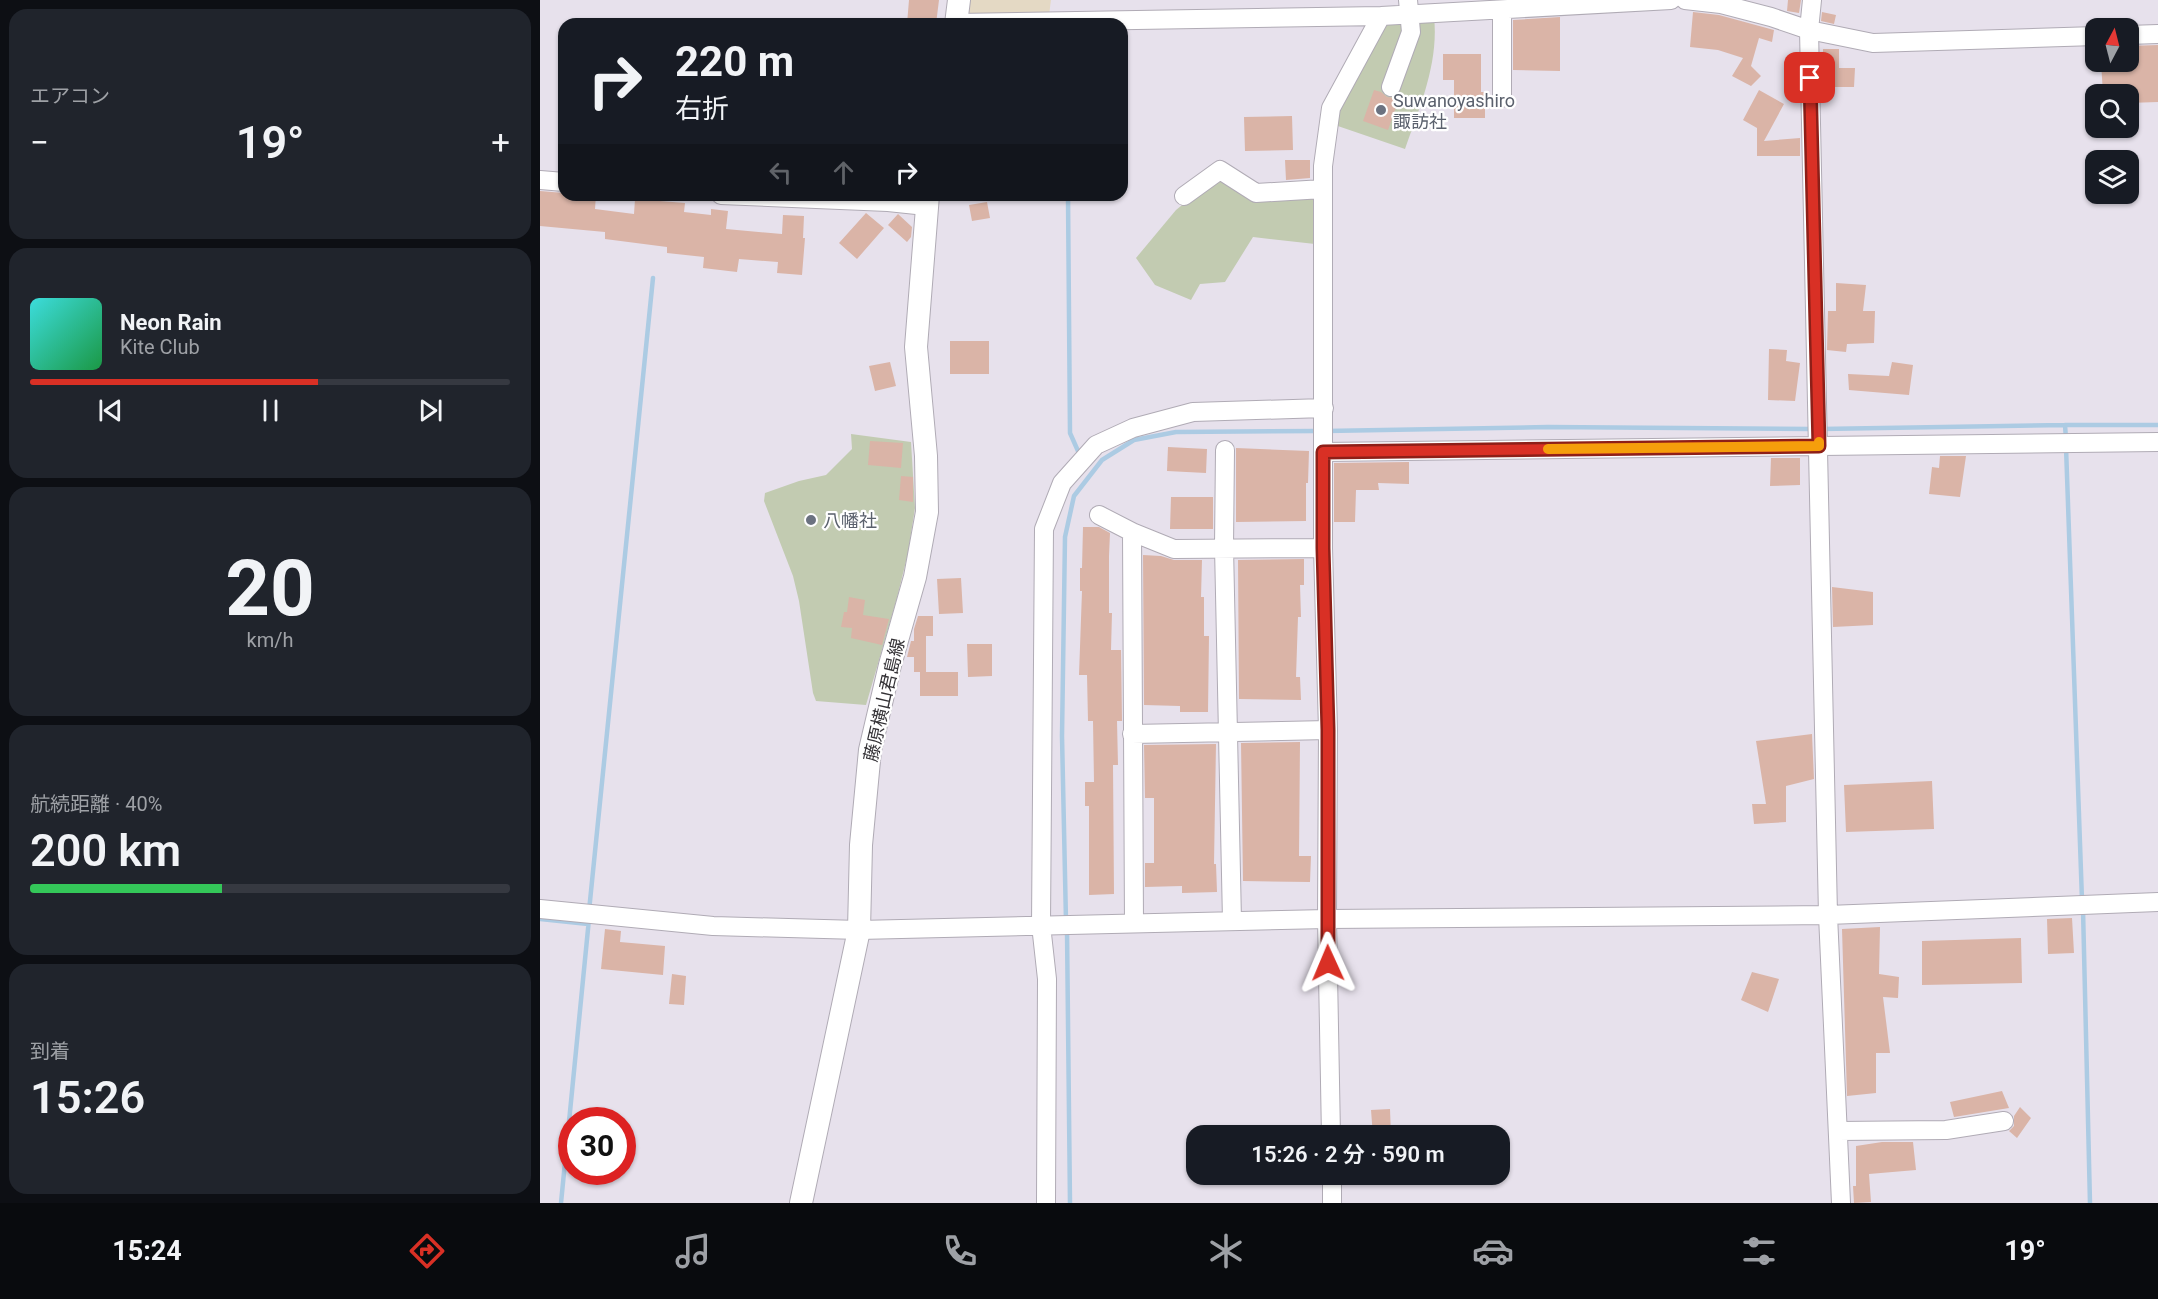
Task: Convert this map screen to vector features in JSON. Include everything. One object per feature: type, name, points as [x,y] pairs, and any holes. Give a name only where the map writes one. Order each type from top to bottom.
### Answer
[{"type":"main road","points":[[957,18],[959,0]]},
{"type":"main road","name":"藤原横山君島線","points":[[801,1203],[859,930],[861,845],[870,750],[890,665],[915,578],[927,512],[926,456],[916,347],[927,201]]},
{"type":"street","points":[[1128,20],[1381,16],[1409,8],[1502,10],[1577,3],[1671,0]]},
{"type":"street","points":[[1685,0],[1721,4],[1809,30],[1873,43],[2085,36]]},
{"type":"street","points":[[1812,0],[1809,30],[1828,915],[1841,1203]]},
{"type":"street","points":[[1391,87],[1411,32],[1409,8]]},
{"type":"street","points":[[1502,10],[1502,98]]},
{"type":"street","points":[[1331,1125],[1327,919],[1328,730],[1323,548],[1323,166],[1331,108],[1381,16]]},
{"type":"street","points":[[2139,35],[2158,34]]},
{"type":"street","points":[[1184,196],[1220,170],[1256,193],[1323,189]]},
{"type":"street","points":[[540,180],[558,182]]},
{"type":"street","points":[[826,201],[927,201]]},
{"type":"street","points":[[1046,1203],[1047,979],[1041,925],[1044,529],[1062,483],[1096,445],[1133,428],[1193,412],[1324,408]]},
{"type":"street","points":[[1324,448],[2158,442]]},
{"type":"street","points":[[1225,450],[1224,547],[1232,921]]},
{"type":"street","points":[[1099,515],[1132,532],[1174,549],[1323,548]]},
{"type":"street","points":[[1132,532],[1134,923]]},
{"type":"street","points":[[1132,734],[1328,730]]},
{"type":"street","points":[[540,909],[713,926],[859,930],[1327,919],[1828,915],[2158,902]]},
{"type":"street","points":[[1838,1131],[1947,1130],[2004,1121]]},
{"type":"street","points":[[1332,1185],[1332,1203]]},
{"type":"shaded area","points":[[966,0],[1051,0],[1049,15],[964,13]]},
{"type":"green space","points":[[1434,17],[1434,51],[1431,67],[1405,149],[1332,124],[1382,19]]},
{"type":"green space","points":[[1220,174],[1255,198],[1313,194],[1315,244],[1253,237],[1225,282],[1200,284],[1191,300],[1155,285],[1136,258],[1176,210]]},
{"type":"green space","points":[[851,434],[911,442],[915,508],[908,553],[897,598],[866,705],[816,701],[793,576],[764,501],[765,493],[799,481],[826,475],[852,449]]},
{"type":"building","points":[[909,0],[939,0],[937,18],[908,18]]},
{"type":"building","points":[[1788,0],[1801,0],[1799,13],[1787,11]]},
{"type":"building","points":[[1693,12],[1719,15],[1774,30],[1772,42],[1759,38],[1751,66],[1761,76],[1751,86],[1732,76],[1743,58],[1718,50],[1690,47]]},
{"type":"building","points":[[1822,12],[1836,15],[1834,24],[1821,21]]},
{"type":"building","points":[[1560,17],[1560,71],[1513,70],[1513,20]]},
{"type":"building","points":[[2158,45],[2158,102],[2139,103],[2139,84],[2102,84],[2102,72],[2139,72],[2139,46]]},
{"type":"building","points":[[1823,49],[1839,49],[1839,68],[1855,68],[1854,87],[1822,87]]},
{"type":"building","points":[[1443,54],[1481,54],[1481,92],[1485,92],[1485,118],[1454,118],[1454,80],[1443,80]]},
{"type":"building","name":"Suwanoyashiro 諏訪社","points":[[1374,90],[1387,97],[1399,99],[1388,130],[1363,121]]},
{"type":"building","points":[[1759,90],[1784,104],[1764,141],[1800,138],[1800,156],[1757,156],[1757,128],[1743,120]]},
{"type":"building","points":[[1292,116],[1293,150],[1245,151],[1244,117]]},
{"type":"building","points":[[1285,160],[1310,160],[1310,178],[1286,180]]},
{"type":"building","points":[[540,191],[558,192],[558,201],[596,201],[595,209],[634,214],[635,201],[685,203],[684,212],[711,215],[711,209],[728,211],[726,229],[782,234],[783,215],[804,216],[802,275],[777,273],[778,262],[739,259],[737,272],[703,268],[704,257],[667,253],[667,247],[605,239],[605,232],[540,226]]},
{"type":"building","points":[[987,202],[990,218],[972,221],[969,205]]},
{"type":"building","points":[[866,213],[884,228],[857,259],[839,243]]},
{"type":"building","points":[[898,214],[912,227],[911,237],[907,242],[888,225]]},
{"type":"building","points":[[1836,283],[1866,285],[1863,311],[1875,311],[1874,343],[1847,344],[1846,352],[1827,350],[1828,311],[1836,311]]},
{"type":"building","points":[[950,341],[989,341],[989,374],[950,374]]},
{"type":"building","points":[[1769,349],[1787,350],[1786,361],[1800,363],[1795,401],[1768,400]]},
{"type":"building","points":[[890,362],[896,386],[875,391],[869,366]]},
{"type":"building","points":[[1892,362],[1913,365],[1909,395],[1849,390],[1848,374],[1889,376]]},
{"type":"building","points":[[870,441],[903,443],[901,468],[868,465]]},
{"type":"building","points":[[1168,447],[1207,449],[1206,473],[1167,471]]},
{"type":"building","points":[[1236,448],[1309,451],[1306,521],[1236,522]]},
{"type":"building","points":[[1940,456],[1966,456],[1960,497],[1929,494],[1932,467],[1939,468]]},
{"type":"building","points":[[1771,458],[1800,458],[1800,485],[1770,486]]},
{"type":"building","points":[[1409,462],[1409,484],[1378,483],[1379,490],[1356,490],[1355,522],[1334,522],[1334,463]]},
{"type":"building","points":[[901,476],[913,477],[913,502],[899,500]]},
{"type":"building","points":[[1171,497],[1213,497],[1213,529],[1170,529]]},
{"type":"building","points":[[1083,527],[1099,527],[1110,533],[1111,650],[1121,650],[1122,721],[1117,721],[1118,765],[1113,765],[1114,894],[1089,895],[1089,806],[1085,806],[1085,782],[1094,782],[1093,721],[1088,721],[1087,675],[1079,675],[1082,591],[1080,591],[1080,568],[1082,568]]},
{"type":"building","points":[[1143,555],[1161,556],[1174,560],[1202,560],[1201,597],[1204,597],[1204,636],[1209,636],[1208,712],[1180,712],[1180,706],[1144,705]]},
{"type":"building","points":[[1304,559],[1304,585],[1300,585],[1301,617],[1298,617],[1296,677],[1300,677],[1301,700],[1239,699],[1238,560]]},
{"type":"building","points":[[961,578],[963,613],[939,614],[937,579]]},
{"type":"building","points":[[1832,587],[1873,592],[1873,625],[1833,627]]},
{"type":"building","points":[[849,597],[865,600],[863,615],[889,619],[882,645],[851,638],[852,628],[841,627],[844,612],[847,612]]},
{"type":"building","points":[[918,616],[933,616],[933,636],[926,636],[926,672],[914,672],[914,657],[907,657],[911,641],[914,641],[914,629]]},
{"type":"building","points":[[967,644],[992,644],[992,676],[968,677]]},
{"type":"building","points":[[920,672],[958,672],[958,696],[920,696]]},
{"type":"building","points":[[1812,734],[1814,779],[1786,786],[1786,822],[1754,824],[1752,804],[1766,804],[1756,741]]},
{"type":"building","points":[[1300,742],[1299,856],[1311,856],[1310,882],[1243,881],[1241,743]]},
{"type":"building","points":[[1216,744],[1214,864],[1216,864],[1217,892],[1182,893],[1182,886],[1145,887],[1145,863],[1154,863],[1154,798],[1145,798],[1144,745]]},
{"type":"building","points":[[1932,781],[1934,829],[1846,832],[1844,785]]},
{"type":"building","points":[[2072,918],[2074,953],[2048,954],[2047,919]]},
{"type":"building","points":[[1880,927],[1879,974],[1899,977],[1898,998],[1883,997],[1890,1053],[1876,1053],[1876,1093],[1847,1096],[1842,929]]},
{"type":"building","points":[[605,929],[621,931],[620,942],[665,946],[663,975],[601,969]]},
{"type":"building","points":[[2021,938],[2022,983],[1922,985],[1922,941]]},
{"type":"building","points":[[1752,972],[1779,979],[1768,1012],[1741,1000]]},
{"type":"building","points":[[672,974],[686,976],[684,1005],[669,1004]]},
{"type":"building","points":[[2002,1091],[2009,1108],[1954,1117],[1950,1102]]},
{"type":"building","points":[[2020,1107],[2031,1118],[2017,1138],[2009,1131],[2014,1126],[2014,1116]]},
{"type":"building","points":[[1390,1109],[1391,1125],[1372,1125],[1371,1110]]},
{"type":"building","points":[[1882,1142],[1913,1142],[1916,1170],[1869,1174],[1871,1202],[1854,1203],[1856,1146]]},
{"type":"waterway","points":[[1068,201],[1070,433],[1081,454]]},
{"type":"waterway","points":[[589,911],[653,278]]},
{"type":"waterway","points":[[1821,429],[2065,425]]},
{"type":"waterway","points":[[2066,439],[2065,425],[2158,425]]},
{"type":"waterway","points":[[1326,431],[1548,427],[1812,429]]},
{"type":"waterway","points":[[1066,921],[1062,736],[1065,537],[1074,496],[1102,460],[1134,440],[1176,432],[1317,431]]},
{"type":"waterway","points":[[2066,447],[2082,900]]},
{"type":"waterway","points":[[2083,909],[2090,1203]]},
{"type":"waterway","points":[[540,919],[588,924]]},
{"type":"waterway","points":[[561,1203],[589,919]]},
{"type":"waterway","points":[[1067,930],[1070,1203]]},
{"type":"slow traffic","points":[[1548,449],[1819,446],[1819,442]]},
{"type":"place","name":"Suwanoyashiro 諏訪社","points":[[1381,110]]},
{"type":"place","name":"八幡社","points":[[811,520]]},
{"type":"route","points":[[1328,963],[1328,730],[1323,452],[1819,446],[1810,78]]}]
